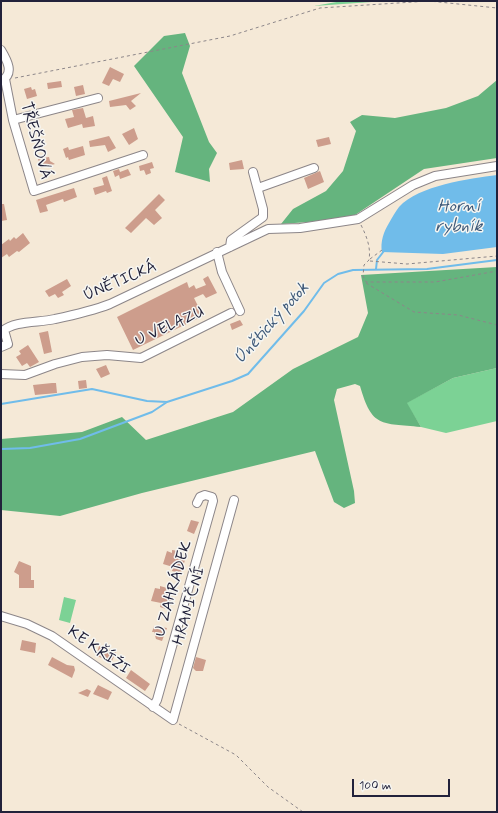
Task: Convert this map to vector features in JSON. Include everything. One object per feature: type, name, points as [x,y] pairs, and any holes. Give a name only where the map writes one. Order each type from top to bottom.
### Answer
[{"type":"street","name":"TŘEŠŇOVÁ","points":[[1,50],[9,63],[9,72],[3,80],[34,191],[143,155]]},
{"type":"street","points":[[13,120],[98,98]]},
{"type":"street","points":[[358,220],[413,184],[430,178],[497,166]]},
{"type":"street","points":[[258,188],[314,168]]},
{"type":"street","points":[[230,247],[231,240],[263,218],[263,209],[253,172]]},
{"type":"street","name":"ÚNĚTICKÁ","points":[[3,328],[90,312],[130,295],[217,252],[268,229],[300,228],[358,220]]},
{"type":"street","points":[[217,252],[222,272],[240,311]]},
{"type":"street","name":"U VELAZU","points":[[1,374],[25,375],[55,364],[82,357],[107,356],[141,358],[231,313]]},
{"type":"street","points":[[1,347],[8,344],[3,328]]},
{"type":"street","name":"U ZAHRÁDEK","points":[[153,707],[179,623],[212,497],[205,495],[200,496],[197,503]]},
{"type":"street","name":"HRANIČNÍ","points":[[173,720],[234,500]]},
{"type":"street","name":"KE KŘÍŽI","points":[[1,616],[27,624],[52,636],[173,720]]},
{"type":"path","points":[[3,80],[230,36],[320,8],[429,1],[497,8]]},
{"type":"path","points":[[358,220],[368,238],[369,260]]},
{"type":"path","points":[[382,250],[364,265],[362,276],[366,282],[414,312],[458,315],[497,325]]},
{"type":"path","points":[[369,260],[407,264],[497,256]]},
{"type":"path","points":[[366,282],[435,282],[497,271]]},
{"type":"path","points":[[173,720],[236,755],[268,787],[303,812]]},
{"type":"green space","points":[[342,1],[386,1],[314,6]]},
{"type":"green space","points":[[185,33],[190,46],[182,73],[209,142],[217,153],[209,169],[210,182],[175,172],[183,137],[134,66],[164,36]]},
{"type":"green space","points":[[497,80],[497,158],[424,169],[349,219],[281,224],[293,209],[326,191],[343,171],[356,131],[350,122],[362,115],[395,118],[446,108],[478,96]]},
{"type":"green space","points":[[497,267],[497,368],[453,378],[407,403],[421,427],[396,425],[380,421],[369,410],[360,386],[355,384],[337,389],[334,400],[354,491],[355,503],[344,508],[334,502],[315,451],[142,493],[60,516],[1,510],[1,439],[82,432],[122,417],[146,440],[233,412],[293,369],[358,337],[368,313],[361,275]]},
{"type":"green space","points":[[497,368],[497,421],[446,433],[421,427],[406,403],[453,378]]},
{"type":"green space","points":[[64,597],[76,600],[70,623],[59,620]]},
{"type":"water","name":"Horní rybník","points":[[497,175],[497,247],[443,254],[382,252],[382,241],[386,230],[399,207],[408,199],[431,188],[445,184]]},
{"type":"building","points":[[110,67],[124,74],[120,82],[113,79],[109,86],[102,83]]},
{"type":"building","points":[[61,81],[62,87],[48,89],[47,83]]},
{"type":"building","points":[[83,85],[85,94],[76,96],[74,87]]},
{"type":"building","points":[[31,87],[32,90],[35,89],[37,96],[27,99],[24,89]]},
{"type":"building","points":[[141,93],[131,101],[136,106],[130,110],[126,105],[110,107],[109,101]]},
{"type":"building","points":[[83,108],[86,118],[93,116],[95,126],[83,128],[82,124],[68,128],[65,119],[74,117],[72,110]]},
{"type":"building","points":[[134,128],[138,139],[129,145],[122,134]]},
{"type":"building","points":[[109,136],[116,148],[108,152],[105,145],[90,147],[89,141]]},
{"type":"building","points":[[329,137],[331,144],[318,147],[316,140]]},
{"type":"building","points":[[83,146],[85,155],[69,160],[68,157],[66,158],[63,149],[68,147],[69,150]]},
{"type":"building","points":[[49,157],[50,161],[55,164],[41,168],[38,159]]},
{"type":"building","points":[[242,160],[244,169],[230,170],[229,163]]},
{"type":"building","points":[[152,162],[154,168],[150,169],[151,173],[146,175],[144,170],[140,171],[139,166]]},
{"type":"building","points":[[119,169],[120,172],[128,169],[131,175],[120,179],[119,175],[115,177],[113,171]]},
{"type":"building","points":[[320,171],[324,182],[308,189],[304,178]]},
{"type":"building","points":[[107,176],[112,191],[107,193],[106,191],[95,195],[93,188],[104,185],[102,178]]},
{"type":"building","points":[[74,188],[77,197],[64,202],[63,199],[46,205],[48,211],[40,213],[36,200]]},
{"type":"building","points":[[159,194],[165,200],[155,210],[162,218],[154,225],[146,218],[131,233],[125,228]]},
{"type":"building","points":[[1,204],[4,204],[7,220],[1,221]]},
{"type":"building","points":[[23,233],[30,243],[19,252],[17,251],[9,257],[7,254],[1,258],[1,245],[9,239],[10,241],[14,237],[16,239]]},
{"type":"building","points":[[208,276],[217,293],[206,298],[203,294],[194,298],[203,316],[133,350],[117,317],[187,282],[189,288],[194,285],[196,289],[206,285],[203,279]]},
{"type":"building","points":[[67,279],[71,286],[62,292],[64,295],[58,298],[55,294],[49,297],[45,291]]},
{"type":"building","points":[[240,320],[243,325],[232,330],[230,324]]},
{"type":"building","points":[[48,331],[52,352],[44,354],[39,333]]},
{"type":"building","points":[[28,345],[39,362],[30,367],[27,363],[22,366],[16,357],[21,354],[19,351]]},
{"type":"building","points":[[106,365],[110,374],[101,378],[96,369]]},
{"type":"building","points":[[86,380],[87,388],[79,389],[78,381]]},
{"type":"building","points":[[56,383],[57,393],[35,395],[33,385]]},
{"type":"building","points":[[191,520],[199,522],[194,534],[187,531]]},
{"type":"building","points":[[172,550],[179,551],[178,555],[182,556],[181,560],[185,560],[181,573],[172,571],[173,567],[163,564],[167,551],[172,553]]},
{"type":"building","points":[[19,561],[31,566],[31,580],[34,580],[34,588],[19,588],[19,575],[14,572]]},
{"type":"building","points":[[160,586],[167,588],[166,592],[170,593],[169,596],[173,597],[169,610],[160,607],[161,603],[151,601],[155,588],[160,589]]},
{"type":"building","points":[[154,626],[167,628],[162,641],[156,639],[154,632],[152,632]]},
{"type":"building","points":[[22,640],[36,643],[35,653],[20,650]]},
{"type":"building","points":[[99,646],[116,652],[112,661],[96,656]]},
{"type":"building","points":[[52,657],[67,665],[74,666],[75,670],[72,678],[48,665]]},
{"type":"building","points":[[196,657],[206,660],[203,671],[196,671],[193,668]]},
{"type":"building","points":[[131,670],[150,684],[145,691],[126,678]]},
{"type":"building","points":[[98,685],[112,692],[108,700],[93,694]]},
{"type":"building","points":[[87,689],[91,691],[88,697],[78,693]]},
{"type":"waterway","points":[[376,269],[377,260],[384,251]]},
{"type":"waterway","name":"Únětický potok","points":[[1,449],[30,448],[80,439],[152,412],[167,402],[232,381],[248,374],[304,311],[324,283],[338,274],[353,270],[427,269],[497,260]]},
{"type":"waterway","points":[[1,404],[92,389],[147,401],[167,402]]}]
